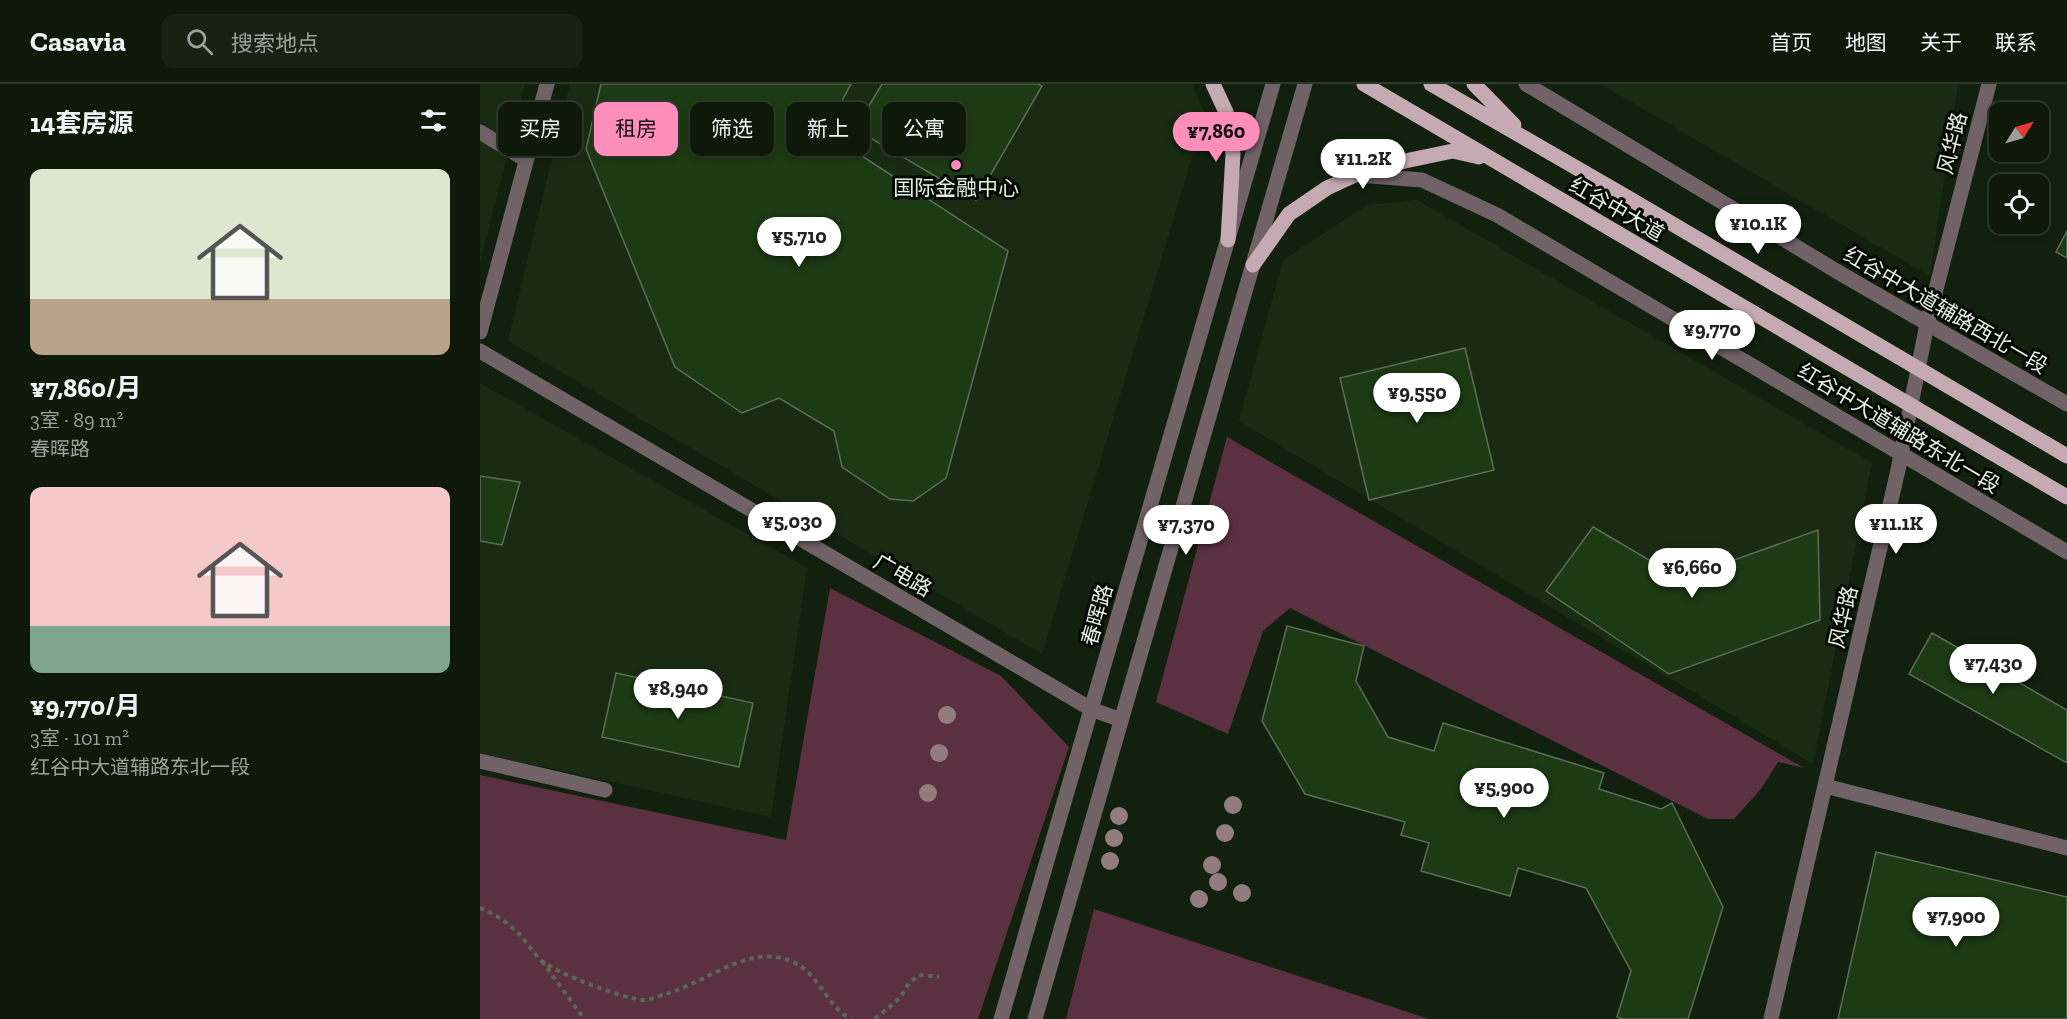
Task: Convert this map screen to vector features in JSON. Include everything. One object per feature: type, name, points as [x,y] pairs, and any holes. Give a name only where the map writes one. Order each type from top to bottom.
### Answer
[{"type":"main road","points":[[1213,84],[1226,112],[1233,154],[1228,240]]},
{"type":"main road","name":"红谷中大道","points":[[1364,84],[2067,497]]},
{"type":"main road","name":"红谷中大道","points":[[1431,84],[2067,456]]},
{"type":"main road","points":[[1474,84],[1532,142]]},
{"type":"main road","points":[[1252,265],[1289,214],[1327,188],[1355,175],[1453,151],[1495,161]]},
{"type":"street","points":[[480,332],[547,84]]},
{"type":"street","name":"春晖路","points":[[1001,1019],[1273,84]]},
{"type":"street","points":[[1035,1019],[1305,84]]},
{"type":"street","name":"红谷中大道辅路西北一段","points":[[1526,84],[1927,324],[2067,404]]},
{"type":"street","name":"风华路","points":[[1771,1019],[1902,454],[1927,324],[1989,84]]},
{"type":"street","points":[[480,132],[526,160]]},
{"type":"street","name":"红谷中大道辅路东北一段","points":[[1355,175],[1422,180],[1497,214],[2067,552]]},
{"type":"street","name":"广电路","points":[[480,351],[1091,709],[1121,720]]},
{"type":"street","points":[[480,761],[605,790]]},
{"type":"street","points":[[1825,786],[2067,848]]},
{"type":"path","points":[[480,908],[488,911],[519,934],[584,1019]]},
{"type":"path","points":[[541,960],[574,978],[645,1000],[676,992],[740,961],[768,955],[794,962],[815,978],[840,1013],[851,1019]]},
{"type":"path","points":[[875,1019],[900,998],[909,983],[919,975],[939,977]]},
{"type":"path","points":[[840,1013],[841,1019]]},
{"type":"shaded area","points":[[480,84],[525,84],[520,102],[498,102],[498,156],[507,156],[480,263]]},
{"type":"shaded area","points":[[570,84],[1192,84],[1205,114],[1042,654],[508,341],[553,156],[582,156],[582,102],[566,102]]},
{"type":"shaded area","points":[[1600,84],[1958,84],[1930,276]]},
{"type":"shaded area","points":[[1417,200],[1872,463],[1813,764],[1239,421],[1283,260],[1367,205]]},
{"type":"shaded area","points":[[480,383],[807,568],[771,817],[480,753]]},
{"type":"shaded area","points":[[1227,437],[1804,768],[1778,762],[1761,789],[1734,819],[1708,819],[1290,608],[1263,631],[1228,734],[1156,702]]},
{"type":"shaded area","points":[[830,588],[1001,676],[1069,747],[978,1019],[480,1019],[480,775],[786,840]]},
{"type":"shaded area","points":[[1094,909],[1429,1019],[1066,1019]]},
{"type":"building","points":[[601,84],[851,84],[841,102],[786,102],[786,156],[862,156],[1008,251],[946,478],[913,501],[890,499],[842,467],[834,431],[779,398],[742,413],[675,367],[586,149],[594,114],[594,156],[678,156],[678,102],[597,102]]},
{"type":"building","name":"国际金融中心","points":[[882,84],[1038,84],[1042,86],[976,200],[901,156],[966,156],[966,102],[882,102],[882,145],[870,138],[870,104]]},
{"type":"building","points":[[2067,231],[2067,258],[2056,252]]},
{"type":"building","points":[[1465,348],[1494,470],[1369,500],[1340,378]]},
{"type":"building","points":[[480,476],[520,482],[502,545],[480,541]]},
{"type":"building","points":[[1593,527],[1681,579],[1818,530],[1820,620],[1669,674],[1546,591]]},
{"type":"building","points":[[1287,626],[1364,646],[1356,681],[1388,737],[1434,751],[1443,723],[1604,773],[1599,789],[1661,809],[1672,803],[1723,907],[1688,1019],[1623,1019],[1617,1017],[1631,971],[1586,888],[1518,868],[1510,896],[1421,871],[1429,843],[1401,835],[1405,822],[1305,794],[1262,721]]},
{"type":"building","points":[[1932,633],[2067,710],[2067,763],[1909,674]]},
{"type":"building","points":[[616,673],[753,703],[739,767],[602,737]]},
{"type":"building","points":[[1876,852],[2067,897],[2067,1019],[1838,1019]]},
{"type":"place","name":"国际金融中心","points":[[956,165]]}]
